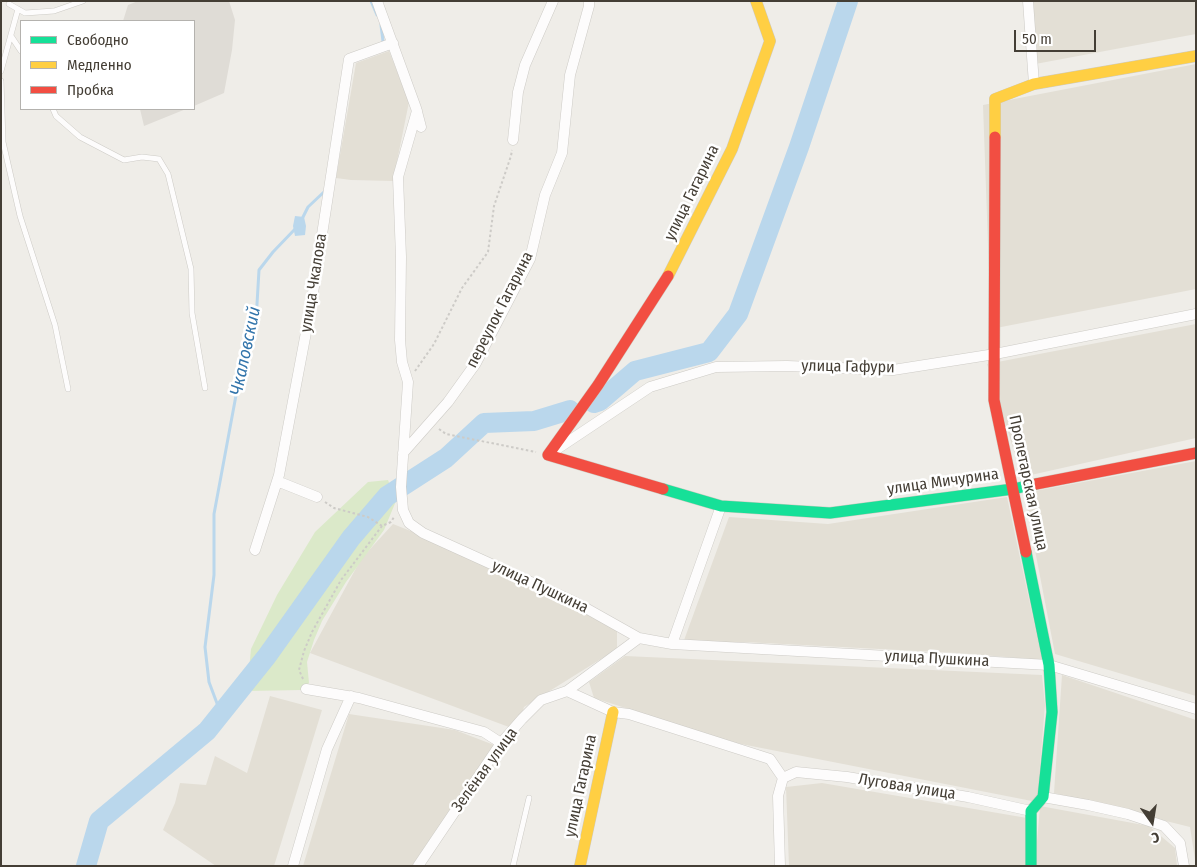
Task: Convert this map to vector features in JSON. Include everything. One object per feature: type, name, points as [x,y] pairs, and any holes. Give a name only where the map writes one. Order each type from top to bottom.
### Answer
[{"type":"street","points":[[377,1],[421,127]]},
{"type":"street","points":[[513,140],[518,92],[525,65],[553,1]]},
{"type":"street","name":"переулок Гагарина","points":[[403,453],[448,402],[476,363],[530,259],[545,195],[562,153],[570,75],[589,1]]},
{"type":"street","name":"улица Гагарина","points":[[548,455],[598,384],[674,267],[732,149],[770,41],[756,1]]},
{"type":"street","points":[[1028,1],[1034,84],[1196,56]]},
{"type":"street","name":"улица Чкалова","points":[[255,550],[277,481],[311,306],[349,59],[393,43]]},
{"type":"street","name":"Пролетарская улица","points":[[1034,84],[995,99],[994,400],[1049,665],[1052,712],[1043,797]]},
{"type":"street","points":[[402,505],[400,487],[408,382],[402,362],[400,340],[401,257],[398,177],[416,111]]},
{"type":"street","name":"улица Гафури","points":[[548,455],[650,387],[716,367],[786,366],[893,370],[995,354],[1196,314]]},
{"type":"street","name":"улица Мичурина","points":[[548,455],[721,506],[830,513],[1013,489],[1196,453]]},
{"type":"street","points":[[277,481],[317,497]]},
{"type":"street","name":"улица Пушкина","points":[[402,505],[409,523],[423,533],[575,602],[639,638],[672,644],[1049,665],[1196,709]]},
{"type":"street","points":[[672,644],[721,506]]},
{"type":"street","name":"Зелёная улица","points":[[418,866],[501,743],[541,700],[567,691],[639,638]]},
{"type":"street","points":[[306,689],[351,696],[484,732],[501,743]]},
{"type":"street","points":[[567,691],[613,712],[629,714],[770,759],[783,778],[778,796],[780,866]]},
{"type":"street","points":[[293,866],[327,749],[351,696]]},
{"type":"street","name":"улица Гагарина","points":[[580,866],[613,712]]},
{"type":"street","name":"Луговая улица","points":[[783,778],[796,772],[847,777],[968,797],[1031,811]]},
{"type":"street","points":[[1031,866],[1031,811],[1043,797],[1128,814],[1164,826],[1180,843],[1184,866]]},
{"type":"lane","points":[[9,4],[25,13],[54,11],[83,1]]},
{"type":"lane","points":[[1,71],[18,9]]},
{"type":"lane","points":[[10,36],[20,50]]},
{"type":"lane","points":[[1,81],[3,142],[20,216],[55,325],[68,389]]},
{"type":"lane","points":[[53,110],[56,116],[80,137],[124,160],[142,157],[159,159],[168,174],[191,269],[192,313],[205,388]]},
{"type":"lane","points":[[513,866],[530,798]]},
{"type":"path","points":[[408,382],[434,344],[462,288],[488,252],[494,206],[512,156],[513,140]]},
{"type":"path","points":[[446,434],[548,455]]},
{"type":"path","points":[[317,497],[334,508],[368,516],[382,526]]},
{"type":"path","points":[[306,689],[300,670],[304,651],[312,632],[341,580],[382,526],[392,522],[402,505]]},
{"type":"shaded area","points":[[138,1],[229,1],[235,20],[232,50],[224,93],[195,106],[195,20],[123,20],[128,5]]},
{"type":"shaded area","points":[[1025,1],[1196,1],[1196,34],[1030,65]]},
{"type":"shaded area","points":[[389,51],[409,102],[393,181],[336,178],[356,63]]},
{"type":"shaded area","points":[[1196,64],[1196,289],[991,329],[983,105]]},
{"type":"shaded area","points":[[140,110],[184,110],[144,126]]},
{"type":"shaded area","points":[[1196,324],[1196,438],[1022,477],[987,364]]},
{"type":"shaded area","points":[[1196,461],[1196,696],[1055,654],[1024,493]]},
{"type":"shaded area","points":[[1007,497],[1042,660],[957,653],[745,642],[683,643],[729,517],[828,524]]},
{"type":"shaded area","points":[[393,524],[441,543],[569,603],[617,629],[617,649],[524,707],[517,730],[310,653],[361,559]]},
{"type":"shaded area","points":[[625,656],[1042,675],[1045,705],[1037,802],[736,743],[594,698],[589,682]]},
{"type":"shaded area","points":[[1062,675],[1196,720],[1196,866],[1190,827],[1054,793]]},
{"type":"shaded area","points":[[270,696],[322,710],[274,866],[216,866],[163,830],[175,803],[180,783],[206,785],[215,756],[247,773]]},
{"type":"shaded area","points":[[349,714],[455,730],[494,745],[412,866],[303,866]]},
{"type":"shaded area","points":[[822,783],[1027,818],[1028,866],[789,866],[786,787]]},
{"type":"shaded area","points":[[1040,806],[1149,826],[1175,848],[1177,866],[1035,866]]},
{"type":"green space","points":[[388,480],[396,501],[384,530],[346,582],[322,621],[307,662],[309,683],[301,690],[247,691],[251,649],[277,595],[315,532],[368,482]]},
{"type":"water","points":[[295,216],[304,217],[305,235],[295,236],[293,226]]},
{"type":"waterway","name":"Чкаловский","points":[[371,1],[377,15]]},
{"type":"waterway","points":[[594,403],[600,401],[635,371],[709,352],[738,314],[799,147],[848,1]]},
{"type":"waterway","name":"Чкаловский","points":[[381,25],[382,43]]},
{"type":"waterway","name":"Чкаловский","points":[[302,219],[308,207],[325,191]]},
{"type":"waterway","name":"Чкаловский","points":[[221,714],[209,682],[205,647],[214,575],[214,514],[237,390],[256,321],[259,270],[296,228]]},
{"type":"waterway","points":[[86,866],[99,821],[207,731],[267,656],[351,538],[387,496],[446,458],[484,423],[534,421],[570,410]]},
{"type":"traffic: fast","points":[[663,489],[721,506],[830,513],[1013,489],[1036,484]]},
{"type":"traffic: fast","points":[[1026,552],[1049,665],[1052,712],[1043,797],[1031,811],[1031,866]]},
{"type":"traffic: slow","points":[[668,276],[732,149],[770,41],[756,1]]},
{"type":"traffic: slow","points":[[995,137],[995,99],[1034,84],[1196,56]]},
{"type":"traffic: slow","points":[[580,866],[613,712]]},
{"type":"traffic: jam","points":[[995,137],[994,400],[1026,552]]},
{"type":"traffic: jam","points":[[663,489],[548,455],[598,385],[668,276]]},
{"type":"traffic: jam","points":[[1036,484],[1196,453]]}]
